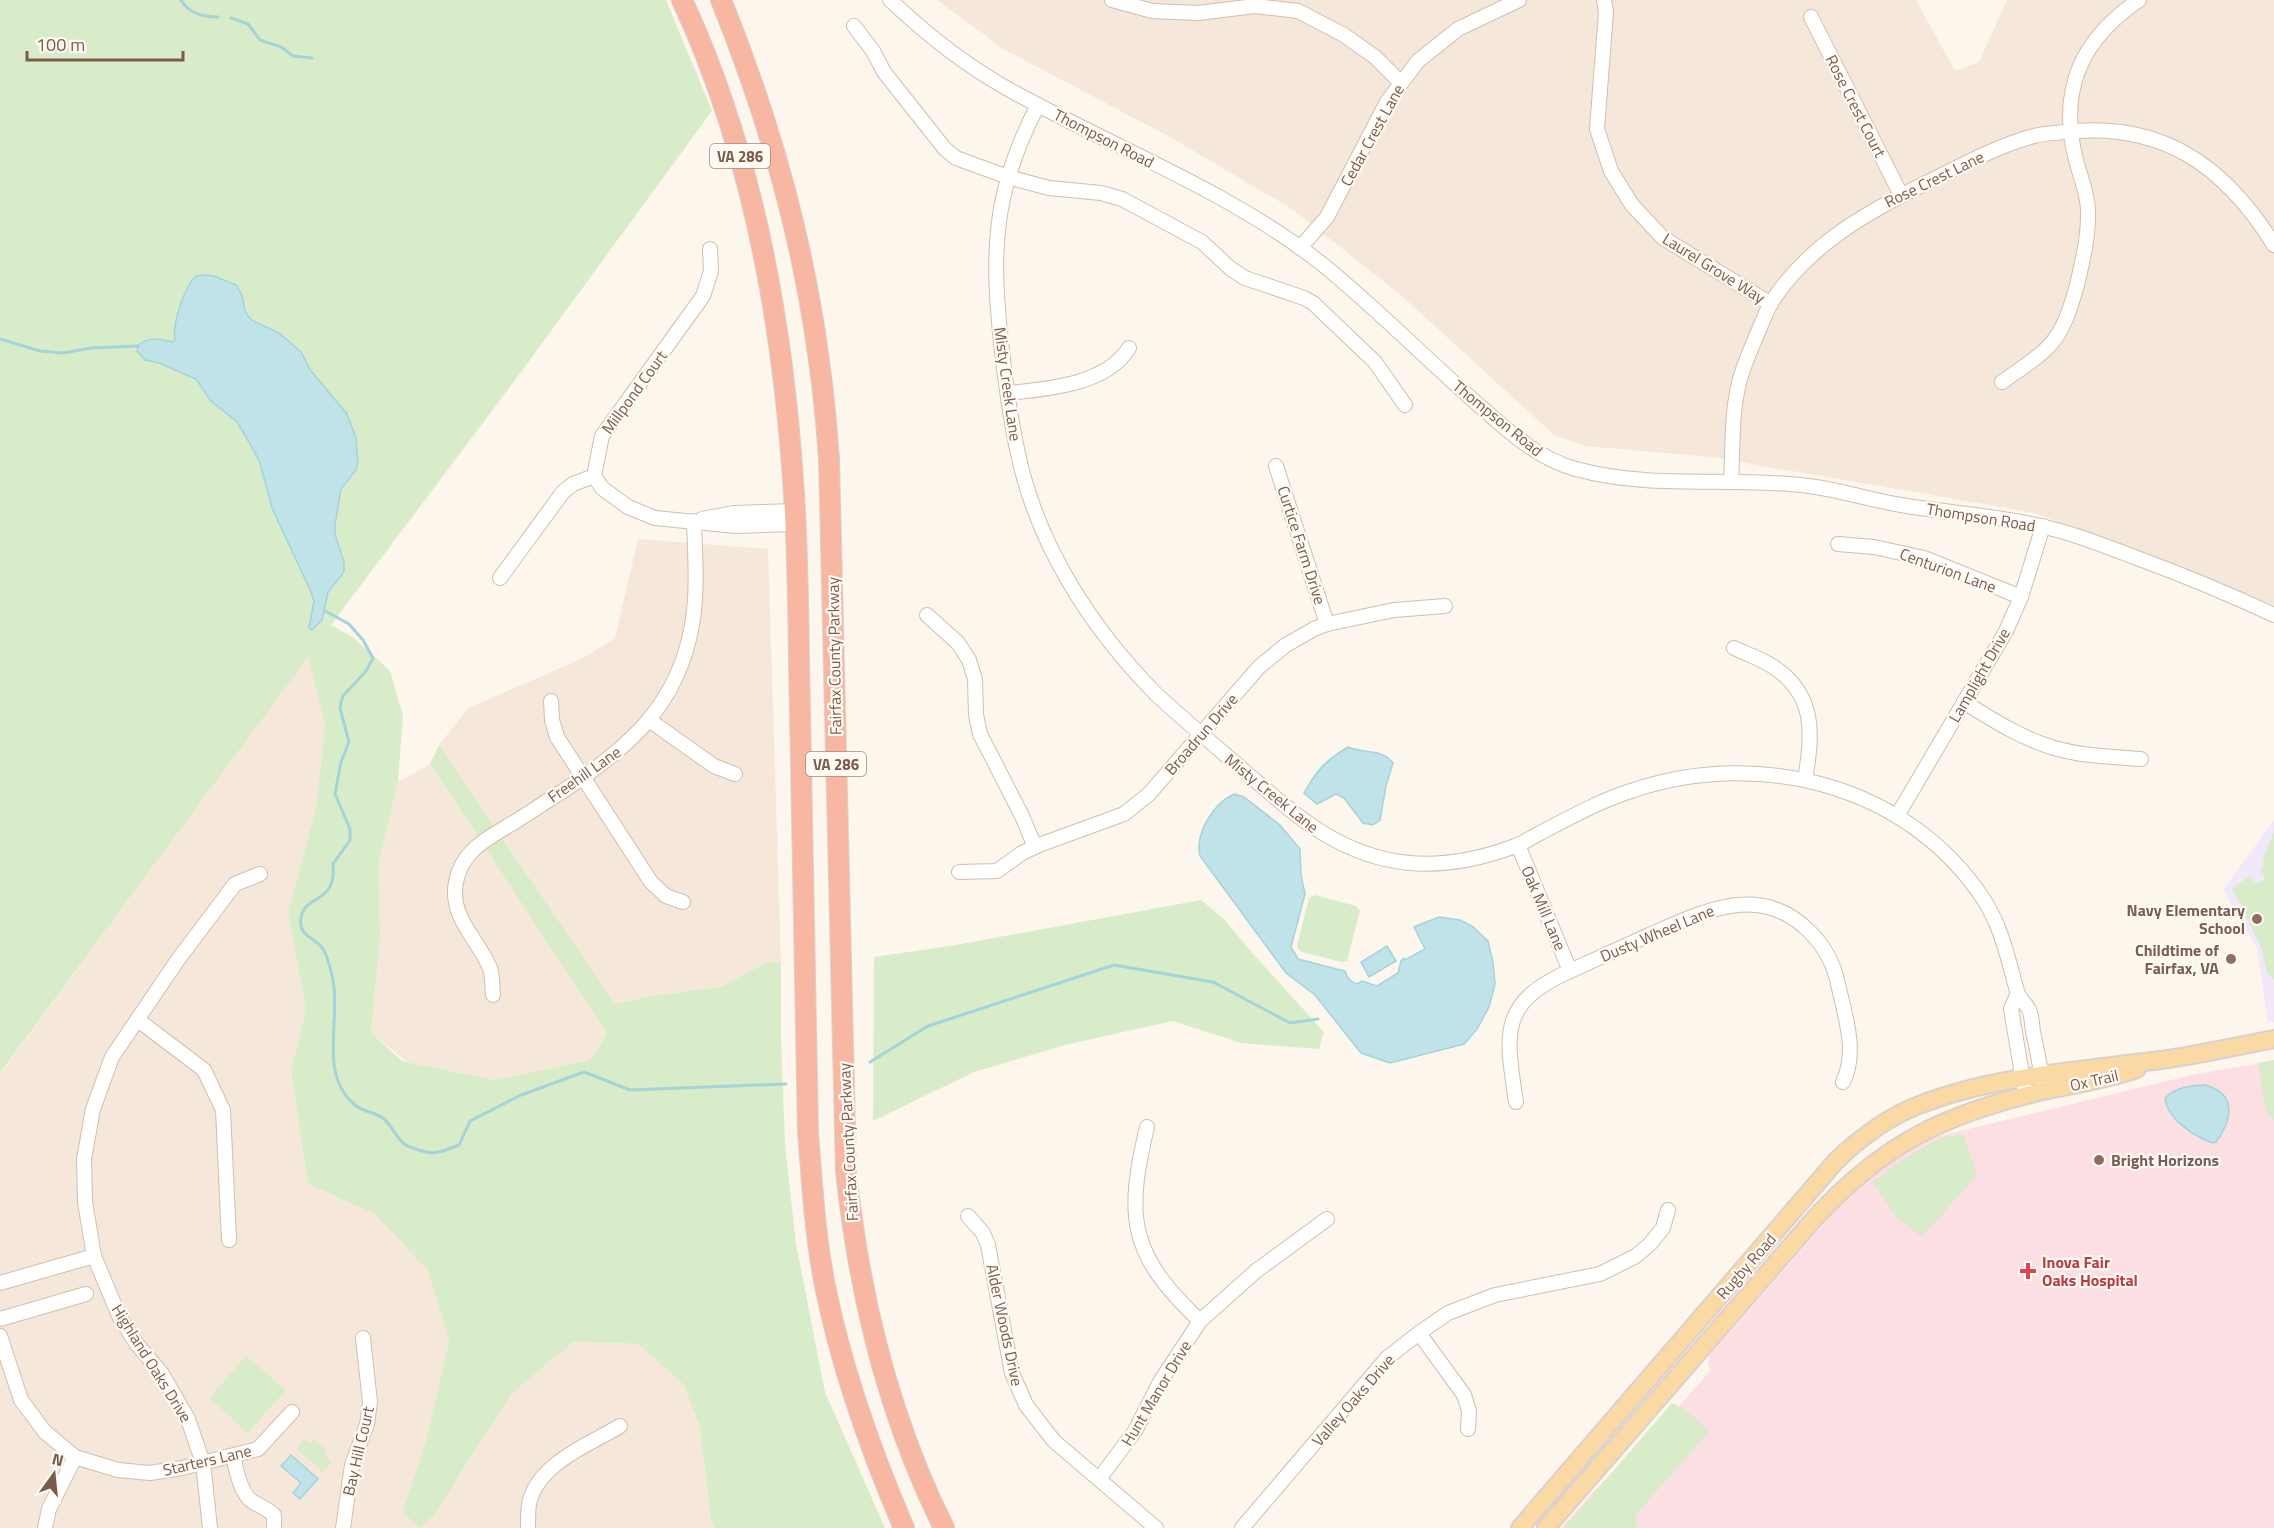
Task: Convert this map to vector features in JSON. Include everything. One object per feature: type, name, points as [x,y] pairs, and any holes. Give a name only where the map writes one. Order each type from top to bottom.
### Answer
[{"type":"highway","name":"VA 286","points":[[682,0],[709,64],[738,151],[767,263],[788,418],[794,518],[808,1132],[812,1193],[825,1284],[842,1358],[870,1446],[904,1528]]},
{"type":"highway","name":"Fairfax County Parkway","points":[[721,0],[763,111],[792,214],[811,298],[826,414],[829,459],[846,1171],[856,1254],[873,1336],[885,1380],[909,1449],[944,1528]]},
{"type":"main road","name":"Ox Trail","points":[[2025,1087],[2043,1083],[2111,1077],[2161,1060],[2274,1039]]},
{"type":"main road","name":"Rugby Road","points":[[1520,1528],[1836,1161],[1856,1143],[1895,1116],[1918,1105],[1969,1089],[2025,1087]]},
{"type":"main road","name":"Rugby Road","points":[[1546,1528],[1836,1195],[1876,1160],[1921,1133],[2025,1087]]},
{"type":"street","name":"Thompson Road","points":[[890,0],[913,22],[972,67],[1038,105],[1221,199],[1300,248],[1351,290],[1509,431],[1554,461],[1573,468],[1621,478],[1806,485],[1903,506],[2008,519],[2043,526],[2169,570],[2274,615]]},
{"type":"street","points":[[1112,0],[1152,11],[1198,13],[1255,6],[1298,11],[1344,35],[1375,57],[1400,82]]},
{"type":"street","name":"Cedar Crest Lane","points":[[1300,248],[1327,217],[1387,102],[1418,61],[1458,29],[1520,0]]},
{"type":"street","name":"Laurel Grove Way","points":[[1604,0],[1606,12],[1597,129],[1611,171],[1632,205],[1663,238],[1771,304]]},
{"type":"street","points":[[2002,382],[2049,347],[2062,328],[2070,310],[2088,237],[2088,207],[2075,156],[2069,106],[2072,87],[2085,53],[2099,33],[2139,0]]},
{"type":"street","name":"Rose Crest Court","points":[[1811,17],[1901,195]]},
{"type":"street","points":[[854,26],[873,51],[884,72],[945,149],[956,158],[1008,177],[1049,188],[1101,193],[1122,200],[1202,242],[1245,278],[1304,298],[1320,309],[1375,362],[1405,405]]},
{"type":"street","name":"Misty Creek Lane","points":[[1038,105],[1023,133],[1008,177],[996,235],[996,301],[1019,459],[1048,541],[1067,579],[1102,632],[1156,694],[1314,829],[1360,851],[1394,861],[1428,864],[1467,860],[1518,845],[1604,801],[1659,782],[1717,773],[1760,773],[1805,779],[1840,790],[1897,816],[1912,826],[1952,859],[1985,901],[2007,950],[2017,995],[2029,1009],[2043,1083]]},
{"type":"street","name":"Rose Crest Lane","points":[[1731,482],[1739,384],[1749,352],[1771,304],[1804,262],[1854,221],[1986,153],[2035,135],[2088,129],[2114,131],[2167,143],[2189,155],[2227,183],[2244,201],[2274,245]]},
{"type":"street","name":"Millpond Court","points":[[594,476],[595,459],[602,436],[703,296],[711,271],[710,249]]},
{"type":"street","points":[[1008,393],[1064,386],[1104,372],[1117,363],[1129,348]]},
{"type":"street","name":"Curtice Farm Drive","points":[[1276,466],[1327,624]]},
{"type":"street","points":[[500,579],[564,492],[573,484],[594,476],[613,498],[641,514],[669,520],[694,521],[734,513],[794,518]]},
{"type":"street","name":"Freehill Lane","points":[[493,995],[490,969],[460,919],[456,906],[454,895],[458,874],[470,852],[482,841],[583,777],[630,741],[649,720],[670,688],[690,638],[695,592],[694,521]]},
{"type":"street","name":"Lamplight Drive","points":[[1897,816],[2006,631],[2021,597],[2043,526]]},
{"type":"street","name":"Centurion Lane","points":[[1838,544],[1874,547],[1924,558],[2021,597]]},
{"type":"street","name":"Broadrun Drive","points":[[959,872],[997,871],[1022,853],[1035,847],[1124,814],[1149,794],[1259,667],[1286,645],[1327,624],[1394,610],[1445,606]]},
{"type":"street","points":[[927,615],[958,643],[969,660],[975,679],[976,715],[980,734],[1022,816],[1035,847]]},
{"type":"street","points":[[1734,648],[1778,670],[1802,698],[1810,722],[1812,738],[1805,779]]},
{"type":"street","points":[[551,701],[552,720],[557,737],[583,777],[658,890],[666,896],[683,902]]},
{"type":"street","points":[[1964,702],[2009,729],[2055,748],[2141,759]]},
{"type":"street","points":[[649,720],[714,766],[735,774]]},
{"type":"street","name":"Oak Mill Lane","points":[[1518,845],[1570,971]]},
{"type":"street","name":"Highland Oaks Drive","points":[[210,1528],[203,1463],[188,1419],[162,1374],[136,1343],[120,1318],[94,1256],[85,1202],[84,1159],[93,1109],[112,1057],[177,961],[235,884],[260,874]]},
{"type":"street","name":"Dusty Wheel Lane","points":[[1516,1102],[1508,1045],[1513,1018],[1522,1002],[1536,988],[1714,908],[1750,904],[1776,910],[1806,927],[1818,939],[1834,968],[1851,1051],[1848,1071],[1843,1082]]},
{"type":"street","name":"Misty Creek Lane","points":[[2017,995],[2011,1009],[2025,1087]]},
{"type":"street","points":[[138,1020],[204,1070],[223,1110],[229,1240]]},
{"type":"street","points":[[1147,1127],[1135,1185],[1136,1218],[1141,1240],[1149,1261],[1161,1280],[1200,1321]]},
{"type":"street","name":"Valley Oaks Drive","points":[[1242,1528],[1387,1358],[1419,1333],[1448,1313],[1495,1295],[1600,1274],[1609,1270],[1636,1256],[1650,1244],[1663,1228],[1668,1210]]},
{"type":"street","name":"Alder Woods Drive","points":[[968,1215],[983,1233],[988,1245],[1012,1373],[1020,1394],[1032,1414],[1046,1432],[1156,1528]]},
{"type":"street","name":"Hunt Manor Drive","points":[[1099,1479],[1135,1431],[1160,1382],[1200,1321],[1256,1271],[1327,1219]]},
{"type":"street","points":[[0,1283],[94,1256]]},
{"type":"street","points":[[0,1319],[86,1294]]},
{"type":"street","points":[[1419,1333],[1464,1395],[1468,1411],[1468,1429]]},
{"type":"street","name":"Starters Lane","points":[[0,1336],[21,1400],[45,1432],[75,1457],[118,1470],[150,1473],[233,1457],[258,1449],[292,1412]]},
{"type":"street","name":"Bay Hill Court","points":[[343,1528],[352,1465],[367,1424],[370,1402],[363,1338]]},
{"type":"street","points":[[528,1528],[530,1503],[539,1480],[556,1464],[620,1426]]},
{"type":"street","points":[[45,1528],[49,1509],[75,1457]]},
{"type":"street","points":[[233,1457],[241,1485],[250,1500],[268,1508],[274,1515],[274,1528]]},
{"type":"shaded area","points":[[937,0],[1916,0],[1955,71],[1979,62],[2007,0],[2274,0],[2274,608],[2035,513],[1711,457],[1585,446],[1554,435],[1402,296],[1292,209],[1170,137],[1005,50]]},
{"type":"shaded area","points":[[638,539],[768,549],[781,962],[765,963],[721,987],[650,996],[615,1004],[439,745],[467,709],[585,657],[615,638]]},
{"type":"shaded area","points":[[308,656],[325,724],[316,809],[288,912],[306,1010],[291,1072],[308,1184],[373,1213],[428,1270],[449,1341],[428,1433],[403,1512],[434,1515],[511,1393],[573,1342],[638,1344],[684,1385],[700,1428],[711,1520],[714,1528],[0,1528],[0,1074]]},
{"type":"shaded area","points":[[430,764],[607,1033],[590,1060],[495,1080],[407,1062],[371,1033],[380,938],[379,861],[398,782]]},
{"type":"shaded area","name":"Navy Elementary School","points":[[2274,820],[2274,1022],[2268,1023],[2257,948],[2223,890]]},
{"type":"shaded area","name":"Inova Fair Oaks Hospital","points":[[2274,1061],[2274,1528],[1561,1528],[1711,1370],[1708,1365],[1709,1356],[1857,1186],[1915,1142],[2196,1074]]},
{"type":"green space","points":[[0,0],[666,0],[712,111],[518,376],[331,625],[354,638],[390,671],[403,716],[398,782],[379,861],[380,938],[371,1033],[402,1061],[495,1080],[590,1060],[607,1033],[430,764],[439,745],[615,1004],[650,996],[721,987],[765,963],[781,962],[785,1144],[796,1244],[825,1392],[885,1528],[714,1528],[711,1520],[700,1428],[684,1385],[638,1344],[573,1342],[511,1394],[434,1515],[419,1528],[403,1512],[428,1433],[449,1341],[428,1270],[373,1213],[308,1184],[291,1072],[306,1010],[288,912],[316,809],[325,724],[308,657],[0,1073]]},
{"type":"green space","points":[[2274,832],[2274,980],[2267,973],[2261,947],[2232,888],[2250,876],[2254,883],[2262,882],[2265,878],[2263,873],[2259,872],[2264,864],[2263,858]]},
{"type":"green space","points":[[1315,895],[1356,906],[1360,911],[1347,961],[1341,962],[1299,951],[1297,946],[1309,898]]},
{"type":"green space","points":[[1201,900],[1224,919],[1324,1032],[1319,1049],[1241,1043],[1173,1021],[1069,1044],[974,1072],[873,1121],[874,957],[956,945]]},
{"type":"green space","points":[[2274,1060],[2274,1120],[2266,1112],[2258,1063]]},
{"type":"green space","points":[[1963,1134],[1977,1175],[1922,1237],[1896,1217],[1872,1182],[1902,1160],[1940,1138]]},
{"type":"green space","points":[[246,1356],[286,1390],[248,1433],[209,1398]]},
{"type":"green space","points":[[1672,1403],[1710,1431],[1636,1514],[1637,1528],[1564,1528]]},
{"type":"green space","points":[[305,1438],[309,1443],[314,1440],[326,1450],[326,1457],[331,1462],[322,1472],[296,1448]]},
{"type":"water","points":[[196,276],[214,276],[236,285],[242,295],[248,316],[253,321],[279,333],[301,352],[311,371],[347,414],[356,438],[358,463],[356,470],[341,489],[335,525],[335,534],[344,562],[344,572],[328,592],[322,620],[312,630],[309,628],[314,601],[311,592],[272,508],[260,463],[237,422],[211,401],[196,379],[159,363],[145,360],[137,351],[138,346],[145,341],[158,339],[172,342],[175,340],[175,325],[183,297]]},
{"type":"water","points":[[1348,747],[1378,753],[1389,758],[1393,763],[1380,820],[1373,825],[1363,823],[1344,798],[1336,794],[1317,804],[1304,793],[1322,767]]},
{"type":"water","points":[[1234,794],[1244,797],[1280,825],[1300,849],[1301,875],[1305,894],[1291,947],[1298,959],[1345,971],[1349,979],[1357,984],[1362,981],[1377,986],[1398,973],[1404,958],[1405,960],[1425,949],[1414,927],[1439,917],[1460,920],[1472,926],[1488,941],[1495,984],[1489,1007],[1477,1029],[1464,1044],[1390,1063],[1361,1053],[1315,995],[1286,973],[1200,856],[1200,838],[1207,820],[1219,805]]},
{"type":"water","points":[[1387,946],[1396,961],[1369,977],[1361,962]]},
{"type":"water","points":[[2205,1085],[2216,1089],[2223,1095],[2229,1109],[2226,1125],[2216,1142],[2213,1143],[2190,1132],[2176,1120],[2165,1098],[2184,1088]]},
{"type":"water","points":[[291,1455],[318,1479],[300,1499],[293,1493],[301,1483],[281,1466]]},
{"type":"waterway","points":[[181,0],[188,9],[197,14],[218,17]]},
{"type":"waterway","points":[[231,18],[248,24],[260,40],[281,47],[293,56],[312,58]]},
{"type":"waterway","points":[[0,339],[40,351],[63,353],[91,348],[138,346]]},
{"type":"waterway","points":[[325,611],[349,624],[363,640],[373,658],[366,671],[343,696],[340,708],[349,742],[341,762],[335,794],[350,829],[350,840],[333,864],[333,877],[326,893],[308,905],[301,918],[302,929],[320,945],[329,964],[335,996],[334,1063],[337,1078],[344,1093],[355,1105],[384,1119],[405,1145],[433,1153],[459,1145],[470,1121],[521,1095],[584,1072],[630,1090],[786,1084]]},
{"type":"waterway","points":[[870,1062],[928,1026],[1114,965],[1213,982],[1290,1023],[1318,1019]]},
{"type":"place","name":"Navy Elementary School","points":[[2257,919]]},
{"type":"place","name":"Childtime of Fairfax, VA","points":[[2231,959]]},
{"type":"place","name":"Bright Horizons","points":[[2099,1160]]},
{"type":"place","name":"Inova Fair Oaks Hospital","points":[[2028,1271]]}]
